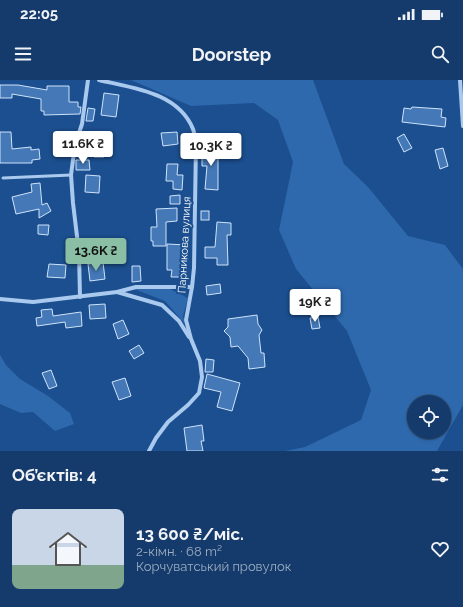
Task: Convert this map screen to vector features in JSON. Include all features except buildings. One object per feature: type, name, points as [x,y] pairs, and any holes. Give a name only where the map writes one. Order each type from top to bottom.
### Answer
[{"type":"street","points":[[80,297],[79,253],[72,203],[71,175],[75,146],[82,124],[88,80]]},
{"type":"street","name":"Парникова вулиця","points":[[98,80],[161,96],[179,108],[193,128],[196,144],[197,170],[192,287],[186,320],[191,339],[200,361],[202,377],[199,393],[188,405],[168,422],[148,451]]},
{"type":"street","points":[[460,80],[463,126]]},
{"type":"street","points":[[0,300],[33,302],[117,292],[136,287],[192,287]]},
{"type":"street","points":[[117,292],[162,305],[179,321],[191,339]]},
{"type":"lane","points":[[2,178],[71,175]]},
{"type":"shaded area","points":[[131,80],[313,80],[344,164],[368,187],[408,236],[445,245],[463,269],[463,405],[451,426],[451,395],[407,395],[407,439],[444,439],[437,451],[285,451],[305,447],[361,420],[371,390],[347,331],[296,269],[279,230],[293,162],[278,120],[254,103],[191,106]]},
{"type":"shaded area","points":[[134,289],[170,289],[188,298],[183,316],[185,324],[165,301]]},
{"type":"shaded area","points":[[0,355],[6,365],[20,379],[48,396],[70,413],[74,424],[55,431],[33,412],[21,413],[0,404]]}]
